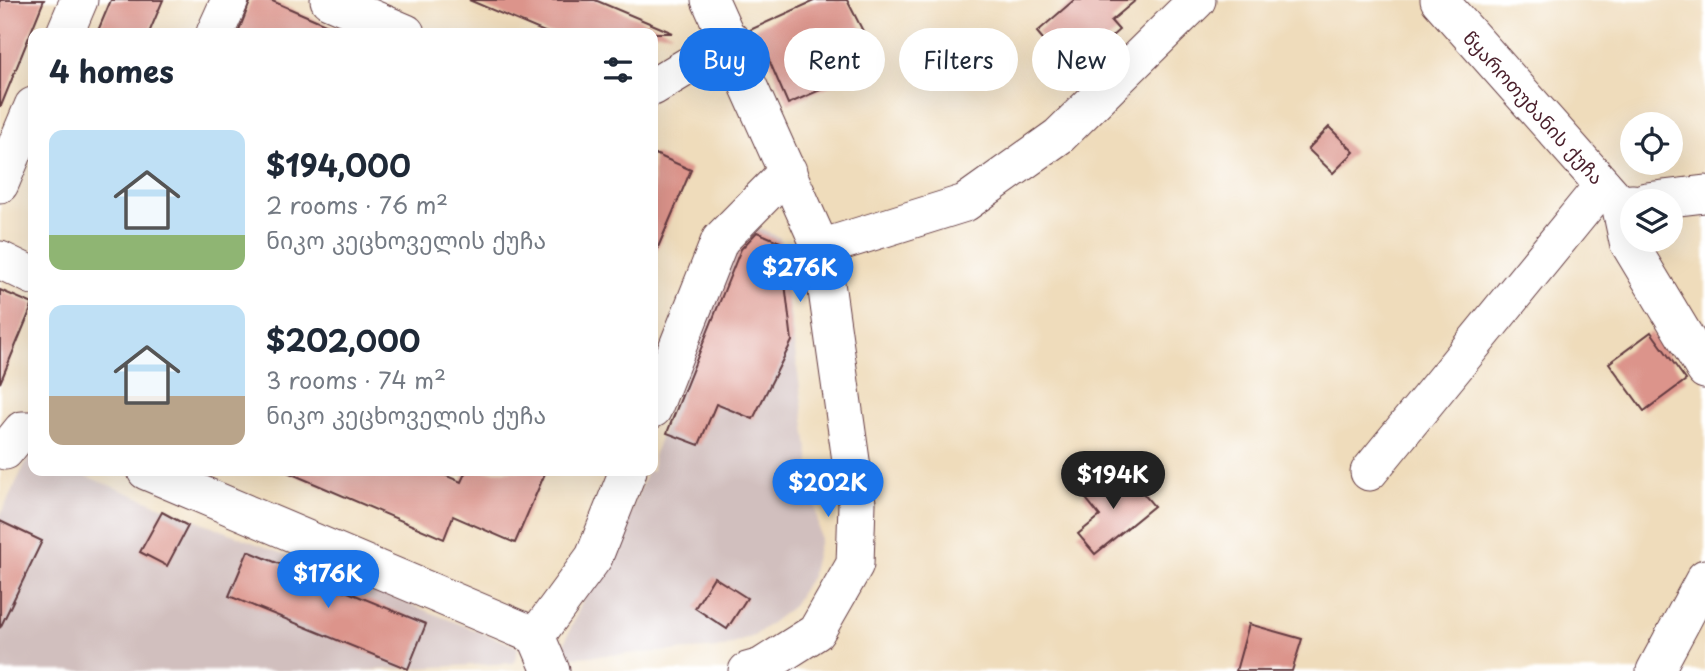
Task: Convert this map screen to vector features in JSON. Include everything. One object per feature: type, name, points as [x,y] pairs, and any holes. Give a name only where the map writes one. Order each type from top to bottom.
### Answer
[{"type":"street","points":[[67,28],[79,0]]},
{"type":"street","points":[[217,28],[230,0]]},
{"type":"street","points":[[329,0],[394,28]]},
{"type":"street","points":[[710,0],[725,28]]},
{"type":"street","points":[[821,248],[965,203],[1059,136],[1197,0]]},
{"type":"street","name":"წყაროთუბანის ქუჩა","points":[[1439,0],[1620,192]]},
{"type":"street","points":[[658,84],[679,71]]},
{"type":"street","points":[[747,671],[761,667],[816,632],[855,564],[858,503],[821,248],[753,91]]},
{"type":"street","points":[[0,184],[28,118]]},
{"type":"street","points":[[658,396],[720,240],[788,171]]},
{"type":"street","points":[[1683,195],[1705,194]]},
{"type":"street","points":[[1369,472],[1620,204]]},
{"type":"street","points":[[1634,252],[1705,370]]},
{"type":"street","points":[[0,260],[28,274]]},
{"type":"street","points":[[158,476],[536,636],[551,671]]},
{"type":"street","points":[[536,636],[594,557],[626,476]]},
{"type":"street","points":[[1655,671],[1705,578]]},
{"type":"shaded area","points":[[745,222],[780,238],[820,539],[811,576],[792,607],[754,636],[722,648],[558,658],[592,579],[611,562],[645,476],[658,476],[658,443]]},
{"type":"shaded area","points":[[28,458],[28,476],[86,476],[518,647],[514,663],[355,671],[0,671],[0,516]]},
{"type":"building","points":[[0,0],[44,0],[33,28],[28,28],[28,39],[0,106]]},
{"type":"building","points":[[111,0],[163,0],[151,28],[99,28]]},
{"type":"building","points":[[251,0],[270,0],[334,28],[240,28]]},
{"type":"building","points":[[469,0],[595,0],[673,33],[658,33],[658,28],[535,28]]},
{"type":"building","points":[[816,0],[847,0],[861,28],[784,28],[784,91],[818,91],[788,104],[770,62],[770,28],[754,28]]},
{"type":"building","points":[[1074,0],[1136,0],[1111,21],[1117,28],[1042,28]]},
{"type":"building","points":[[1329,127],[1354,152],[1333,173],[1308,149]]},
{"type":"building","points":[[658,155],[691,170],[658,247]]},
{"type":"building","points":[[757,232],[780,242],[792,341],[753,419],[716,404],[699,445],[667,433],[741,249]]},
{"type":"building","points":[[0,290],[28,302],[28,316],[0,383]]},
{"type":"building","points":[[1651,332],[1686,380],[1644,411],[1609,363]]},
{"type":"building","points":[[1112,471],[1129,492],[1137,486],[1154,506],[1095,554],[1078,534],[1100,516],[1083,495]]},
{"type":"building","points":[[297,476],[447,476],[461,482],[464,476],[544,476],[515,543],[453,516],[444,539]]},
{"type":"building","points":[[162,512],[188,526],[167,566],[140,552]]},
{"type":"building","points":[[0,521],[42,541],[0,628]]},
{"type":"building","points":[[248,551],[426,624],[408,669],[229,596]]},
{"type":"building","points":[[714,577],[747,598],[727,629],[695,608]]},
{"type":"building","points":[[1249,624],[1302,639],[1292,671],[1236,671]]}]
